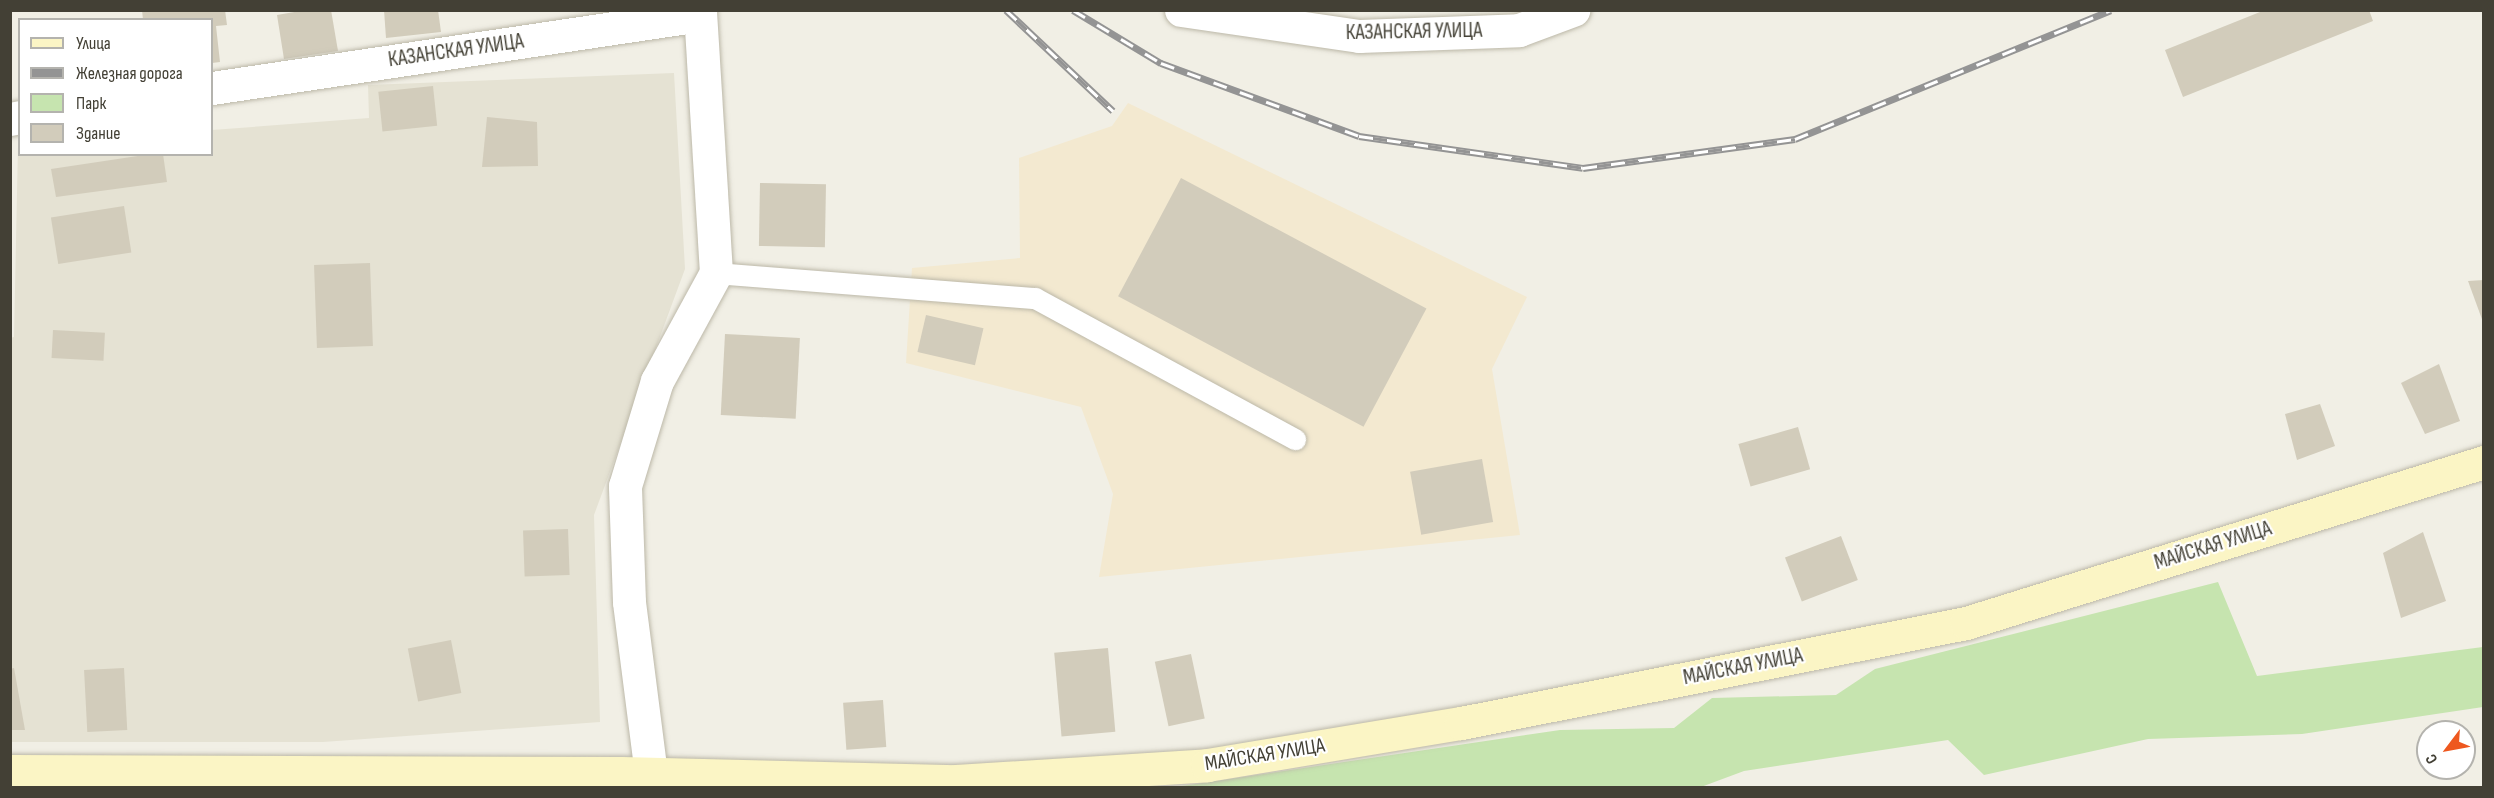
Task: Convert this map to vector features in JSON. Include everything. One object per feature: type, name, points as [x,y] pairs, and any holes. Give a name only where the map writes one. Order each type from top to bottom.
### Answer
[{"type":"street","name":"КАЗАНСКАЯ УЛИЦА","points":[[1181,10],[1359,36],[1519,30],[1573,10]]},
{"type":"street","name":"КАЗАНСКАЯ УЛИЦА","points":[[213,88],[700,13]]},
{"type":"street","points":[[651,774],[629,602],[625,486],[657,381],[716,273],[700,13]]},
{"type":"street","name":"МАЙСКАЯ УЛИЦА","points":[[10,771],[651,774],[956,781],[1206,765],[1461,723],[1966,623],[2484,462]]},
{"type":"lane","points":[[716,273],[1035,298],[1295,439]]},
{"type":"shaded area","points":[[674,73],[685,269],[594,515],[600,722],[323,742],[11,742],[10,338],[14,337],[18,146],[18,156],[213,156],[213,130],[369,118],[368,85]]},
{"type":"shaded area","points":[[1128,103],[1527,297],[1492,369],[1520,535],[1099,577],[1113,494],[1081,407],[906,363],[912,268],[1020,258],[1019,158],[1112,126]]},
{"type":"green space","points":[[2218,582],[2257,676],[2483,647],[2483,707],[2302,734],[2148,739],[1984,775],[1948,740],[1744,771],[1701,787],[1175,787],[1560,730],[1674,728],[1712,698],[1836,695],[1875,669]]},
{"type":"building","points":[[142,10],[225,10],[227,25],[216,26],[220,62],[213,63],[213,18],[143,18]]},
{"type":"building","points":[[306,10],[331,10],[338,51],[284,59],[277,15]]},
{"type":"building","points":[[384,10],[438,10],[441,32],[386,38]]},
{"type":"building","points":[[2265,10],[2369,10],[2373,21],[2183,97],[2165,50]]},
{"type":"building","points":[[433,86],[437,126],[382,132],[378,92]]},
{"type":"building","points":[[487,117],[537,122],[538,166],[482,167]]},
{"type":"building","points":[[138,156],[163,156],[167,182],[56,197],[51,169]]},
{"type":"building","points":[[1181,178],[1426,309],[1364,427],[1118,296]]},
{"type":"building","points":[[760,183],[826,184],[825,247],[759,246]]},
{"type":"building","points":[[124,206],[131,252],[58,264],[51,218]]},
{"type":"building","points":[[370,263],[373,346],[317,348],[314,265]]},
{"type":"building","points":[[2484,280],[2484,322],[2483,322],[2468,281]]},
{"type":"building","points":[[926,315],[983,328],[975,365],[917,352]]},
{"type":"building","points":[[53,330],[105,333],[103,361],[52,358]]},
{"type":"building","points":[[725,334],[800,338],[796,419],[721,415]]},
{"type":"building","points":[[2439,364],[2460,421],[2425,434],[2401,383]]},
{"type":"building","points":[[2320,404],[2335,446],[2297,460],[2285,414]]},
{"type":"building","points":[[1798,427],[1810,469],[1751,486],[1738,444]]},
{"type":"building","points":[[1482,459],[1493,522],[1421,535],[1410,472]]},
{"type":"building","points":[[568,529],[570,575],[525,577],[523,531]]},
{"type":"building","points":[[2423,532],[2446,601],[2401,618],[2383,553]]},
{"type":"building","points":[[1841,536],[1858,580],[1802,601],[1785,558]]},
{"type":"building","points":[[451,640],[461,693],[418,701],[408,648]]},
{"type":"building","points":[[1108,648],[1115,732],[1062,736],[1054,653]]},
{"type":"building","points":[[1191,654],[1205,719],[1169,726],[1155,662]]},
{"type":"building","points":[[14,668],[25,730],[10,730],[10,669]]},
{"type":"building","points":[[124,668],[127,730],[87,732],[84,670]]},
{"type":"building","points":[[883,700],[886,747],[846,750],[843,703]]},
{"type":"railway","points":[[1006,10],[1113,111]]},
{"type":"railway","points":[[1073,10],[1161,63],[1359,136],[1583,168],[1795,139],[2111,10]]}]
